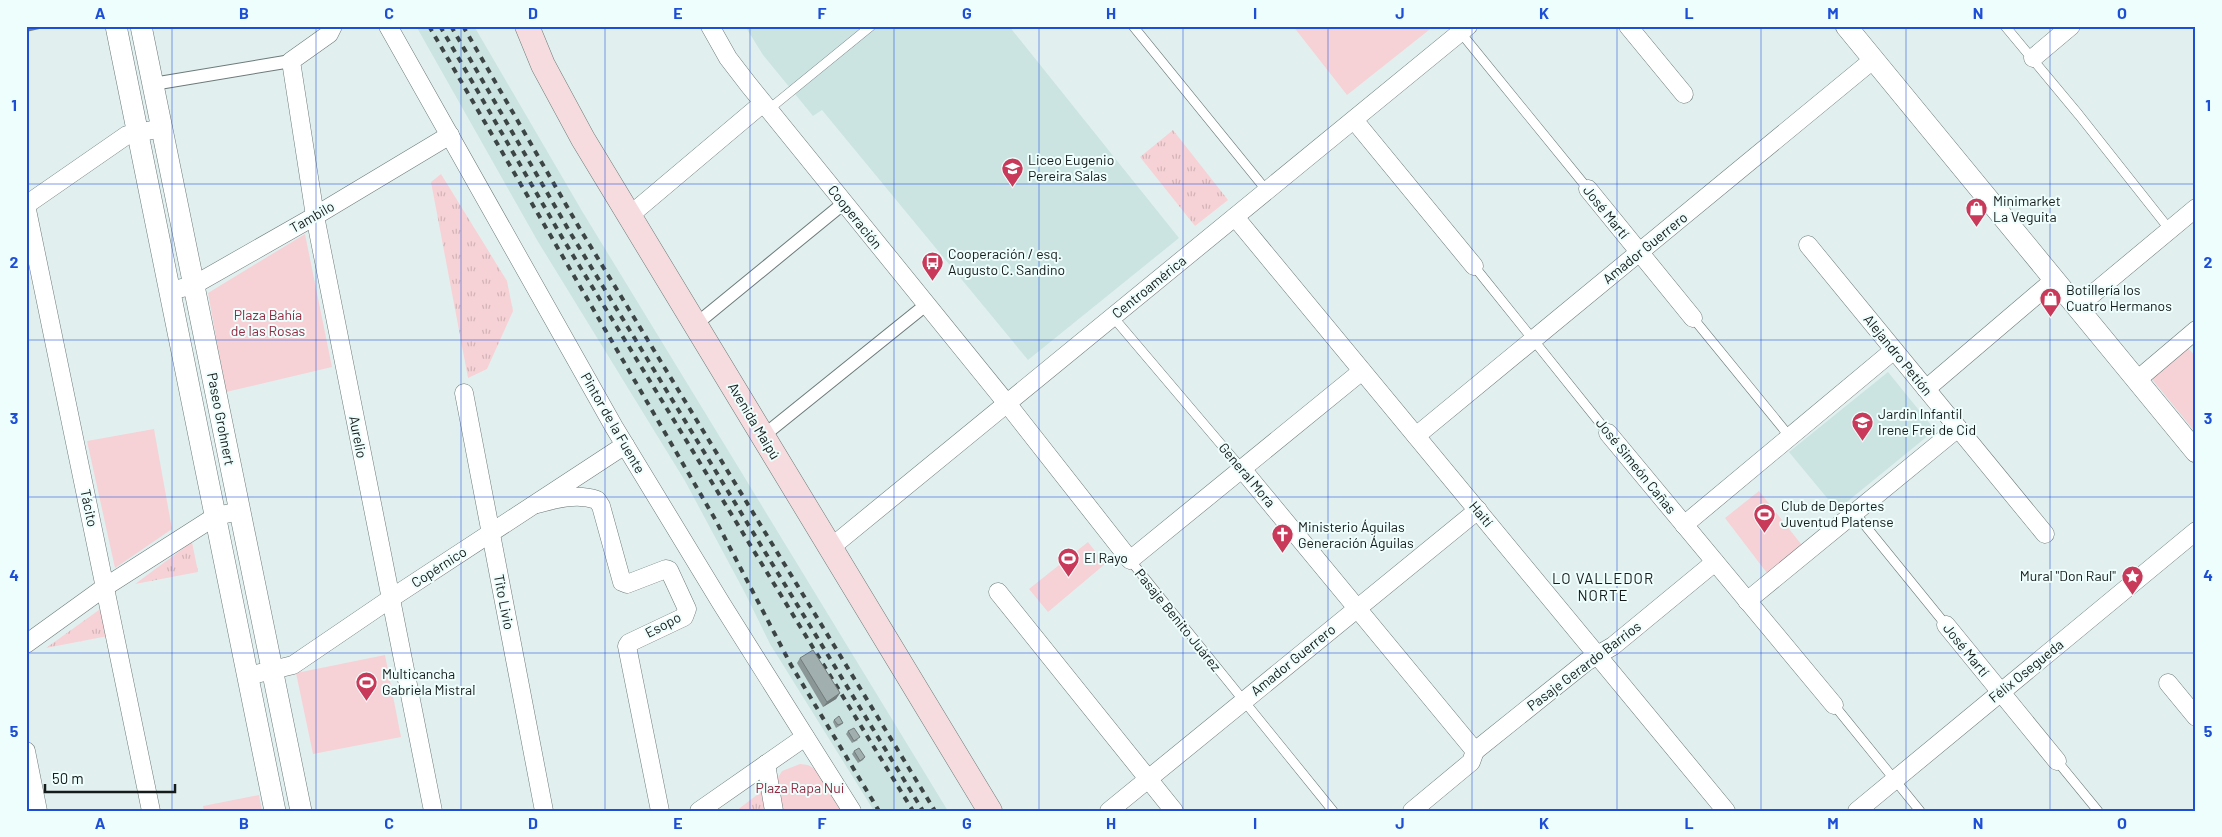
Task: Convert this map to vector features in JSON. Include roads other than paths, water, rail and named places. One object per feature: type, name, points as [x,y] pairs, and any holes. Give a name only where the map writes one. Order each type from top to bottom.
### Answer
[{"type":"main road","name":"Avenida Maipú","points":[[527,26],[543,65],[558,94],[629,216],[990,811]]},
{"type":"street","name":"Paseo Grohnert","points":[[116,26],[275,811]]},
{"type":"street","name":"Paseo Grohnert","points":[[141,26],[301,811]]},
{"type":"street","points":[[153,84],[291,61],[329,34],[333,26]]},
{"type":"street","name":"Pintor de la Fuente","points":[[388,26],[625,445],[852,811]]},
{"type":"street","name":"Cooperación","points":[[710,26],[728,58],[766,107],[1007,403]]},
{"type":"street","points":[[1628,26],[1684,94]]},
{"type":"street","points":[[1846,26],[2196,452]]},
{"type":"street","points":[[2033,58],[2071,26]]},
{"type":"street","name":"Centroamérica","points":[[830,549],[1464,30]]},
{"type":"street","name":"Amador Guerrero","points":[[1416,436],[1874,59]]},
{"type":"street","name":"Aurelio","points":[[291,61],[315,216],[433,811]]},
{"type":"street","points":[[629,216],[766,107]]},
{"type":"street","name":"José Simeón Cañas","points":[[1354,120],[1474,266]]},
{"type":"street","points":[[26,204],[127,135],[162,128]]},
{"type":"street","name":"Tambilo","points":[[170,291],[194,285],[315,216],[450,135]]},
{"type":"street","name":"José Martí","points":[[1588,189],[1692,318]]},
{"type":"street","points":[[695,325],[844,203]]},
{"type":"street","name":"Tácito","points":[[26,204],[151,811]]},
{"type":"street","points":[[2077,307],[2196,208]]},
{"type":"street","name":"Haití","points":[[1235,217],[1726,811]]},
{"type":"street","name":"Alejandro Petión","points":[[1808,245],[2046,534]]},
{"type":"street","points":[[1926,389],[2054,280]]},
{"type":"street","points":[[763,436],[927,304]]},
{"type":"street","points":[[2137,380],[2196,330]]},
{"type":"street","points":[[1684,525],[1894,350]]},
{"type":"street","points":[[1130,560],[1362,371]]},
{"type":"street","name":"Tito Livio","points":[[464,393],[544,811]]},
{"type":"street","name":"Pasaje Benito Juárez","points":[[1007,403],[1130,560]]},
{"type":"street","points":[[1748,601],[1958,428]]},
{"type":"street","name":"José Simeón Cañas","points":[[1608,433],[1834,706]]},
{"type":"street","name":"Copérnico","points":[[248,676],[293,665],[625,445]]},
{"type":"street","name":"General Mora","points":[[1242,469],[1475,751]]},
{"type":"street","name":"Esopo","points":[[536,504],[559,498],[597,500],[601,506],[622,582],[627,584],[666,569],[669,570],[687,608],[684,617],[629,643],[627,646],[660,811]]},
{"type":"street","name":"Amador Guerrero","points":[[1109,811],[1478,510]]},
{"type":"street","points":[[26,644],[105,587],[216,516],[240,511]]},
{"type":"street","name":"Félix Osegueda","points":[[1857,811],[2196,531]]},
{"type":"street","name":"Pasaje Gerardo Barrios","points":[[1412,811],[1471,762],[1475,751],[1586,662],[1613,646],[1715,562]]},
{"type":"street","points":[[998,592],[1174,811]]},
{"type":"street","name":"José Martí","points":[[1946,625],[2057,761]]},
{"type":"street","points":[[2168,683],[2196,717]]},
{"type":"street","points":[[699,811],[805,737]]},
{"type":"street","points":[[26,751],[38,811]]},
{"type":"street","points":[[766,764],[774,811]]},
{"type":"lane","points":[[766,107],[872,26]]},
{"type":"lane","points":[[1133,26],[1267,191]]},
{"type":"lane","points":[[2005,26],[2033,58],[2170,230]]},
{"type":"lane","name":"José Martí","points":[[1464,30],[1588,189]]},
{"type":"lane","name":"José Simeón Cañas","points":[[1474,266],[1608,433]]},
{"type":"lane","name":"General Mora","points":[[1113,317],[1242,469]]},
{"type":"lane","name":"José Martí","points":[[1692,318],[1790,437]]},
{"type":"lane","name":"José Martí","points":[[1855,513],[1946,625]]},
{"type":"lane","name":"Pasaje Benito Juárez","points":[[1130,560],[1333,811]]},
{"type":"lane","name":"José Simeón Cañas","points":[[1834,706],[1920,811]]},
{"type":"lane","name":"José Martí","points":[[2057,761],[2098,811]]},
{"type":"railway","points":[[429,26],[715,519],[791,665],[879,811]]},
{"type":"railway","points":[[440,26],[563,239],[913,811]]},
{"type":"railway","points":[[451,26],[571,234],[923,811]]},
{"type":"railway","points":[[463,26],[580,229],[935,811]]},
{"type":"place","name":"Liceo Eugenio Pereira Salas","points":[[1012,187]]},
{"type":"place","name":"Minimarket La Veguita","points":[[1977,228]]},
{"type":"place","name":"Cooperación / esq. Augusto C. Sandino","points":[[932,281]]},
{"type":"place","name":"Botillería los Cuatro Hermanos","points":[[2050,317]]},
{"type":"place","name":"Jardin Infantil Irene Frei de Cid","points":[[1862,441]]},
{"type":"place","name":"Club de Deportes Juventud Platense","points":[[1765,533]]},
{"type":"place","name":"Ministerio Águilas Generación Águilas","points":[[1282,554]]},
{"type":"place","name":"El Rayo","points":[[1068,577]]},
{"type":"place","name":"Mural \"Don Raul\"","points":[[2132,595]]},
{"type":"place","name":"Multicancha Gabriela Mistral","points":[[366,701]]},
{"type":"district","name":"LO VALLEDOR NORTE","points":[[1603,588]]},
{"type":"park label","name":"Plaza Bahía de las Rosas","points":[[268,324]]},
{"type":"park label","name":"Plaza Rapa Nui","points":[[800,788]]}]
